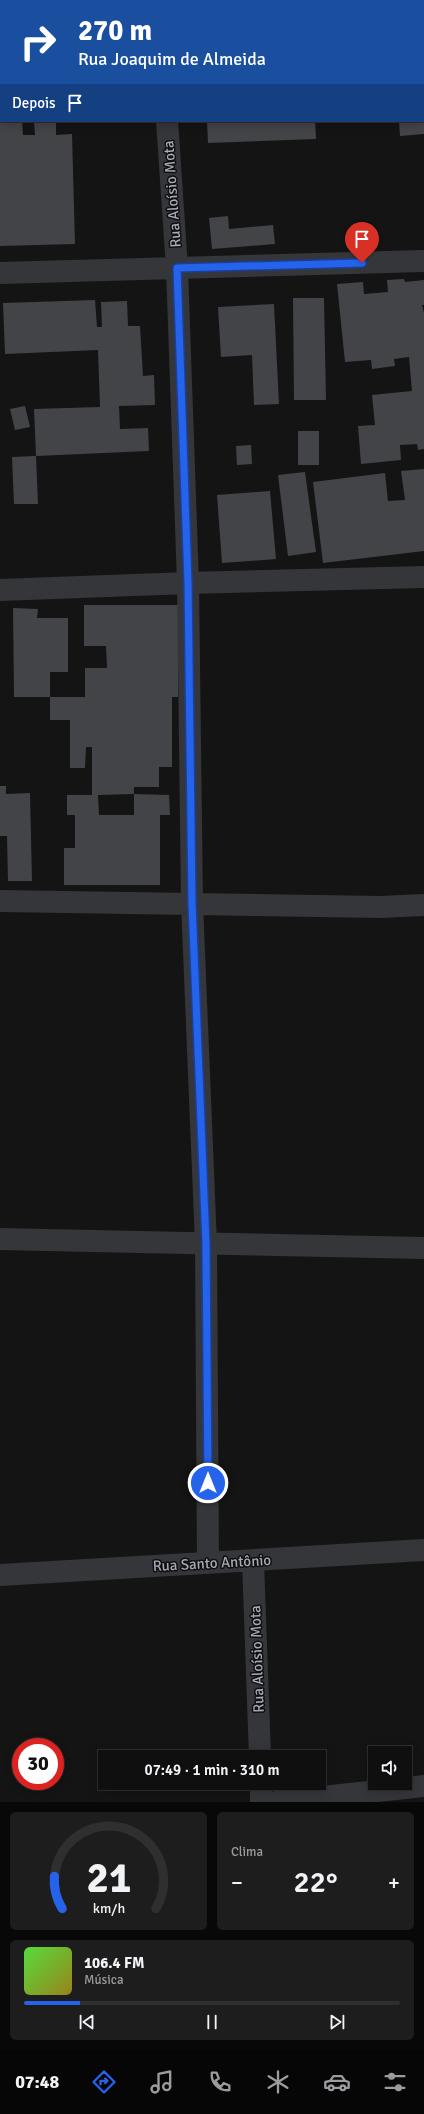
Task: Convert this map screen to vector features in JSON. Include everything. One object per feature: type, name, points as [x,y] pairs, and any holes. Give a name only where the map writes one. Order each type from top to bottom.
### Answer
[{"type":"street","name":"Rua Aloísio Mota","points":[[167,122],[177,268],[188,583],[192,903],[206,1244],[208,1563]]},
{"type":"street","points":[[0,273],[424,261]]},
{"type":"street","points":[[0,590],[188,583],[424,577]]},
{"type":"street","points":[[0,901],[380,907],[424,905]]},
{"type":"street","points":[[0,1239],[424,1248]]},
{"type":"street","name":"Rua Santo Antônio","points":[[0,1575],[424,1550]]},
{"type":"street","name":"Rua Aloísio Mota","points":[[253,1561],[260,1750]]},
{"type":"street","points":[[276,1802],[424,1786]]},
{"type":"street","points":[[261,1790],[261,1802]]},
{"type":"building","points":[[0,122],[22,122],[23,135],[35,135],[34,122],[56,122],[56,135],[72,134],[75,244],[0,246]]},
{"type":"building","points":[[207,122],[315,122],[316,139],[208,143]]},
{"type":"building","points":[[399,122],[424,122],[424,134],[400,136]]},
{"type":"building","points":[[228,216],[229,229],[273,225],[275,244],[212,249],[209,218]]},
{"type":"building","points":[[404,279],[405,282],[424,280],[424,305],[422,305],[424,313],[424,449],[418,450],[417,444],[400,445],[401,460],[361,464],[358,426],[375,425],[372,395],[412,391],[409,357],[394,359],[395,366],[372,369],[371,360],[345,362],[337,284],[363,282],[364,294],[388,292],[387,280]]},
{"type":"building","points":[[293,298],[324,298],[326,400],[294,400]]},
{"type":"building","points":[[95,300],[97,327],[102,327],[101,302],[127,301],[128,326],[140,326],[143,376],[154,375],[155,405],[119,406],[120,429],[148,428],[149,451],[36,456],[34,409],[100,407],[98,350],[5,354],[3,303]]},
{"type":"building","points":[[274,304],[279,404],[254,405],[252,355],[221,357],[218,307]]},
{"type":"building","points":[[25,406],[30,427],[15,430],[10,409]]},
{"type":"building","points":[[298,431],[319,431],[319,465],[298,465]]},
{"type":"building","points":[[251,445],[252,464],[237,465],[236,446]]},
{"type":"building","points":[[36,456],[38,504],[14,504],[12,457]]},
{"type":"building","points":[[424,469],[424,551],[323,563],[313,482],[385,473],[388,501],[405,500],[401,471]]},
{"type":"building","points":[[305,472],[316,552],[288,556],[278,475]]},
{"type":"building","points":[[270,491],[276,559],[222,563],[217,495]]},
{"type":"building","points":[[84,605],[178,605],[178,697],[172,697],[172,767],[159,767],[159,787],[134,787],[134,794],[169,795],[170,815],[160,815],[160,885],[64,885],[64,848],[75,848],[75,815],[67,815],[67,795],[92,795],[92,747],[86,747],[85,768],[70,768],[70,720],[50,720],[50,697],[85,697],[85,668],[107,668],[106,646],[84,646]],"holes":[[[134,794],[134,815],[99,815],[98,795]]]},
{"type":"building","points":[[13,608],[38,609],[37,618],[68,618],[68,672],[50,672],[50,697],[14,697]]},
{"type":"building","points":[[0,786],[6,786],[6,794],[30,793],[32,881],[8,881],[7,836],[0,836]]},
{"type":"route","points":[[208,1483],[206,1244],[192,903],[188,583],[177,268],[362,263]]}]
